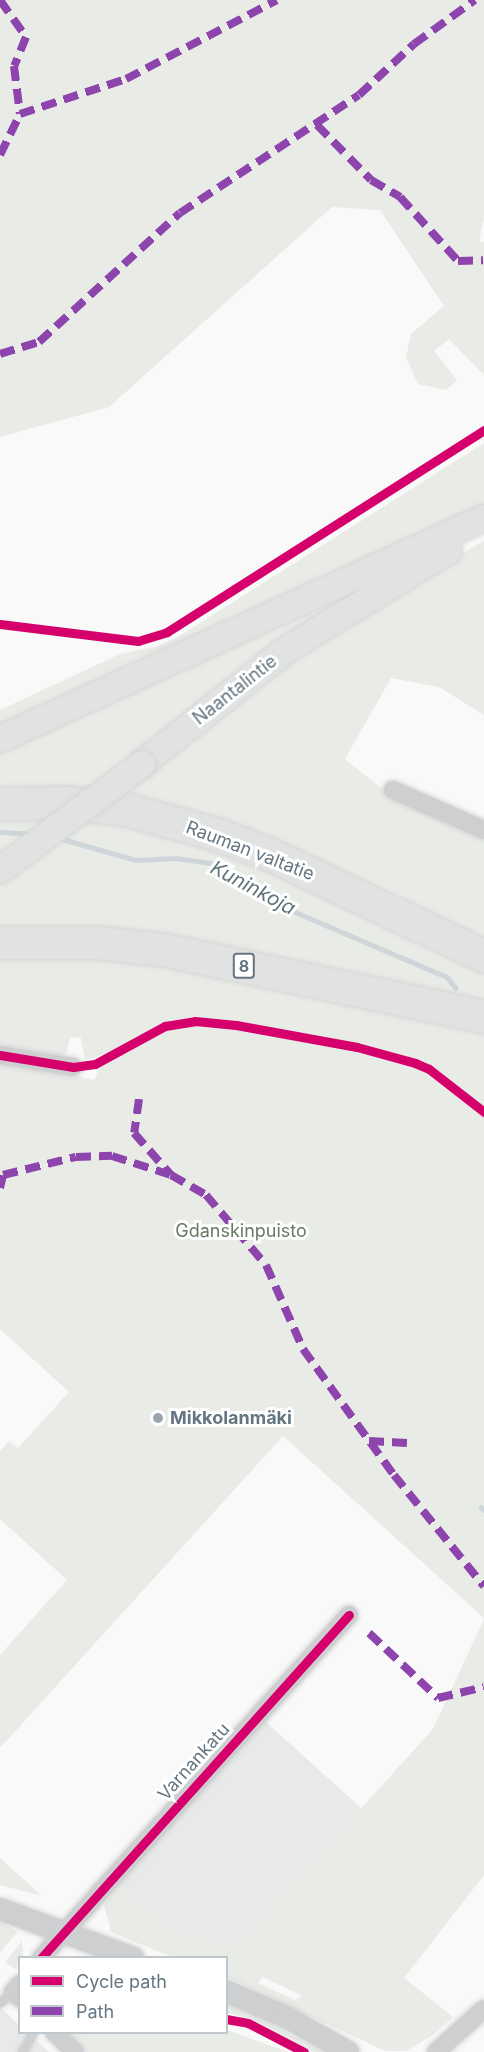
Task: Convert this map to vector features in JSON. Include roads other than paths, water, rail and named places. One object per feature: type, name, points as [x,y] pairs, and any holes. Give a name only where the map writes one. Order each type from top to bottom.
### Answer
[{"type":"highway","name":"Rauman valtatie","points":[[0,804],[67,803],[128,810],[220,836],[271,855],[484,956]]},
{"type":"highway","name":"8","points":[[0,943],[98,943],[164,950],[484,1017]]},
{"type":"main road","points":[[0,740],[484,518]]},
{"type":"main road","name":"Naantalintie","points":[[0,870],[142,764],[286,650],[390,583],[484,531]]},
{"type":"street","points":[[393,790],[484,830]]},
{"type":"street","points":[[0,1055],[73,1067]]},
{"type":"street","name":"Varnankatu","points":[[43,1956],[349,1615]]},
{"type":"street","points":[[0,1909],[127,1956]]},
{"type":"street","points":[[228,1991],[288,2018],[346,2052]]},
{"type":"street","points":[[436,2052],[484,2008]]},
{"type":"street","points":[[56,2034],[75,2052]]},
{"type":"lane","points":[[22,2052],[32,2034]]},
{"type":"waterway","name":"Kuninkoja","points":[[0,832],[33,834]]},
{"type":"waterway","name":"Kuninkoja","points":[[59,838],[136,860],[176,858],[211,863],[244,888],[266,892],[286,908],[447,977],[456,988]]},
{"type":"waterway","points":[[481,1507],[484,1510]]},
{"type":"place","name":"Mikkolanmäki","points":[[158,1418]]},
{"type":"park label","name":"Gdanskinpuisto","points":[[241,1231]]}]
